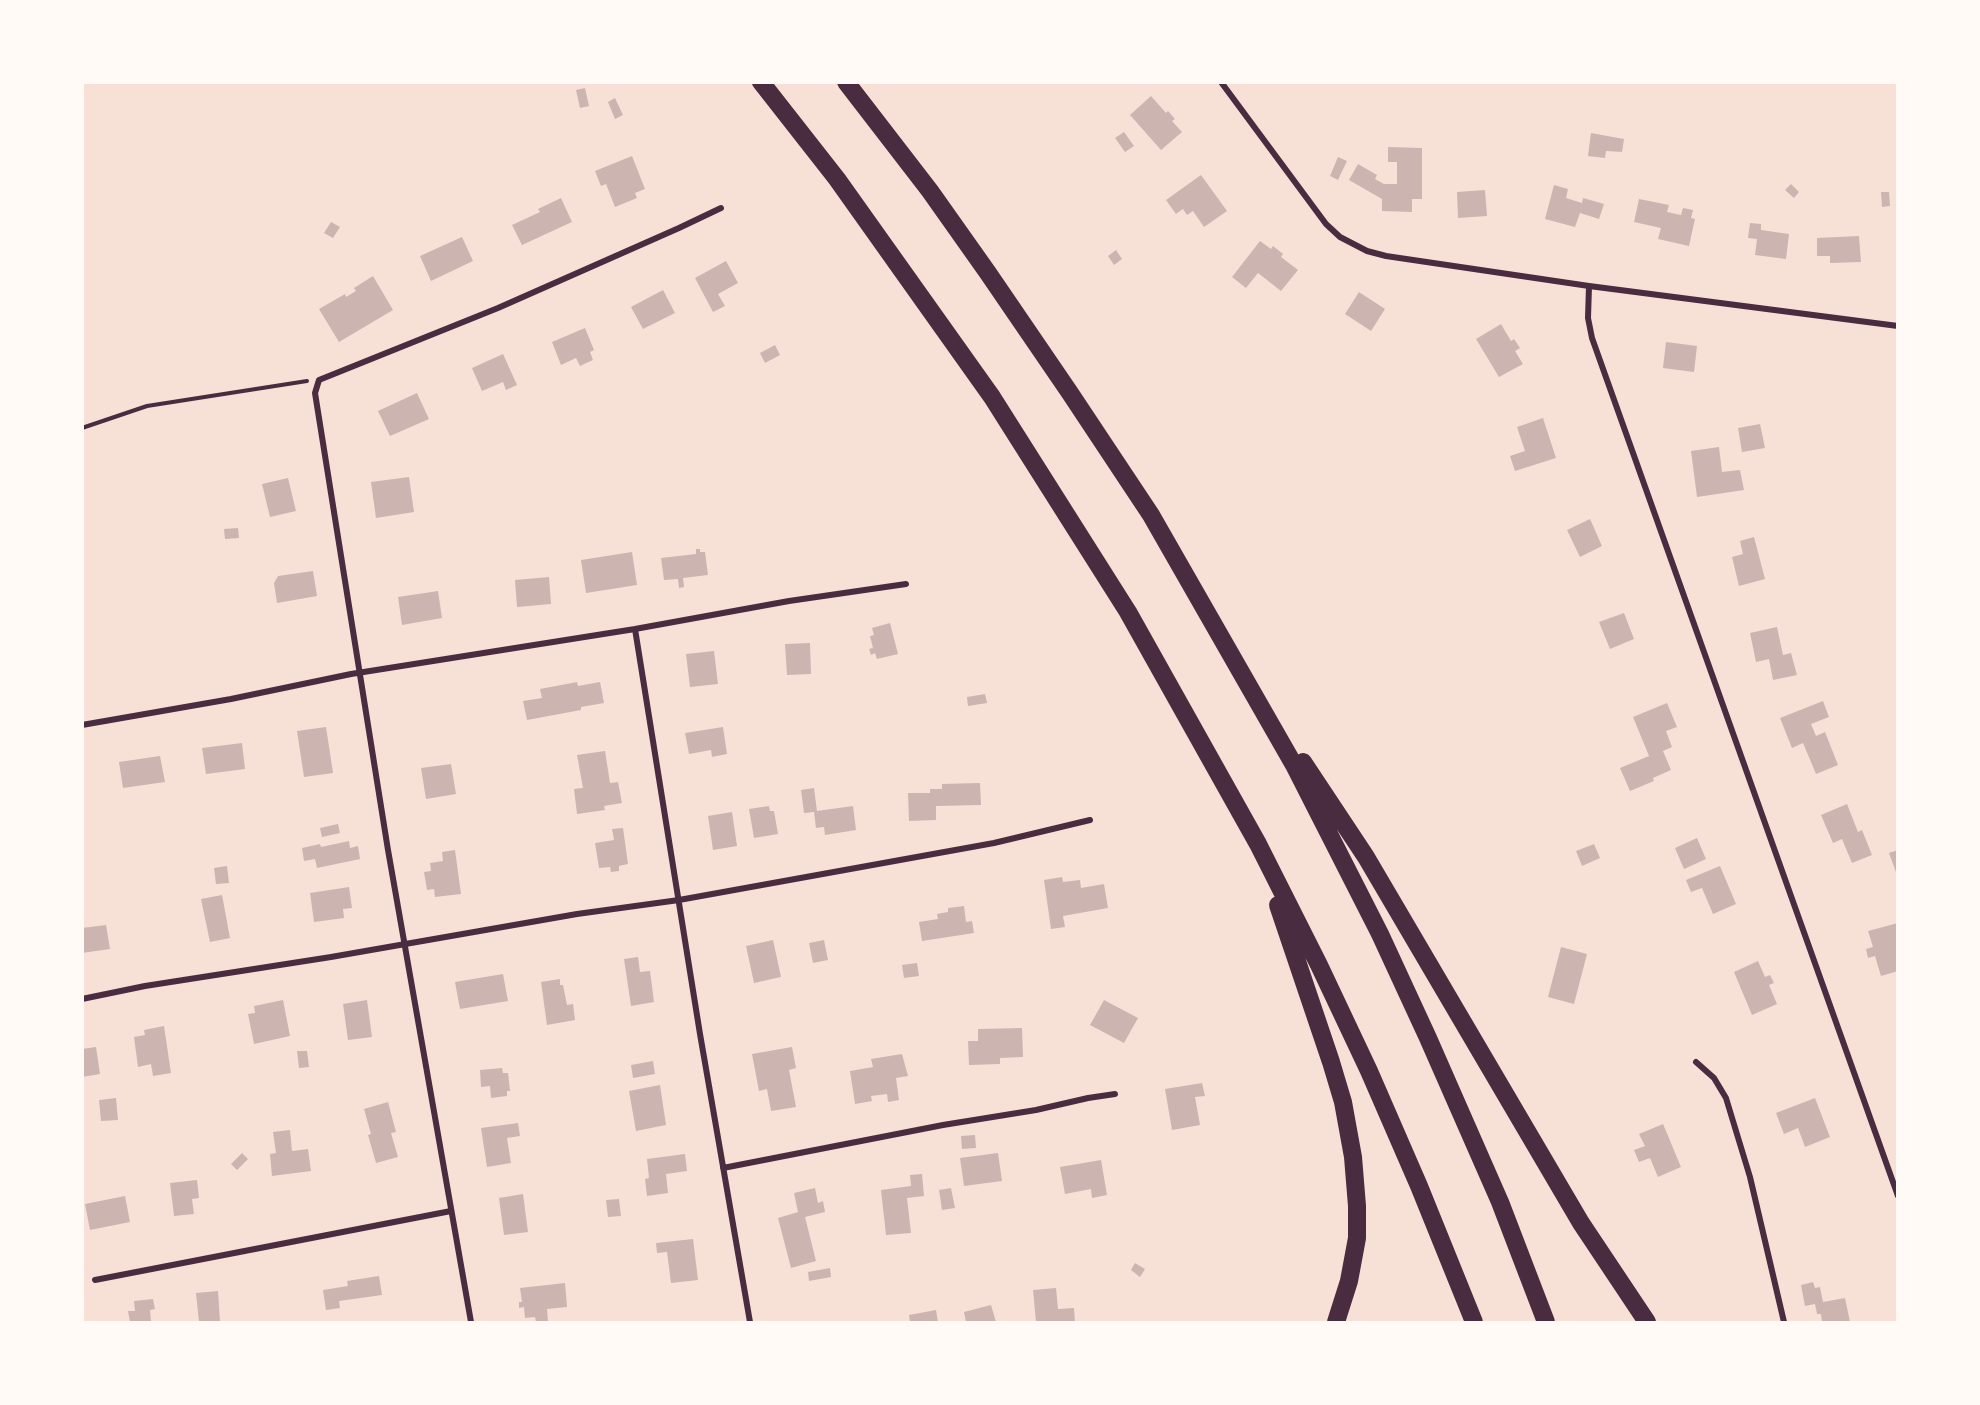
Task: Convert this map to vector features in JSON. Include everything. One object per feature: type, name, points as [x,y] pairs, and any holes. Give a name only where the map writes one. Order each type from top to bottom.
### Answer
[{"type":"highway","points":[[761,82],[837,179],[993,397],[1128,612],[1258,843],[1314,955],[1369,1071],[1419,1186],[1474,1323]]},
{"type":"highway","points":[[846,82],[936,200],[1070,393],[1151,515],[1294,765],[1380,934],[1428,1038],[1486,1170],[1546,1323]]},
{"type":"highway","points":[[1234,660],[1366,857],[1558,1185],[1647,1323]]},
{"type":"highway","points":[[1258,843],[1331,1062],[1353,1157],[1357,1238],[1349,1281],[1336,1323]]},
{"type":"street","points":[[1221,82],[1320,217],[1349,243],[1366,251],[1386,256],[1589,286],[1898,326]]},
{"type":"street","points":[[471,1323],[404,944],[315,393],[319,380],[498,308],[721,208]]},
{"type":"street","points":[[1589,286],[1588,318],[1592,338],[1898,1196]]},
{"type":"street","points":[[82,725],[231,699],[359,673],[906,584]]},
{"type":"street","points":[[635,629],[700,1034],[750,1323]]},
{"type":"street","points":[[82,999],[145,986],[679,900],[994,843],[1090,820]]},
{"type":"street","points":[[1696,1062],[1714,1078],[1726,1098],[1750,1178],[1784,1323]]},
{"type":"street","points":[[723,1168],[1115,1094]]},
{"type":"street","points":[[95,1280],[451,1211]]},
{"type":"path","points":[[82,428],[147,406],[319,380]]},
{"type":"building","points":[[585,88],[589,106],[580,108],[576,90]]},
{"type":"building","points":[[1151,96],[1166,113],[1168,111],[1175,119],[1172,121],[1182,132],[1161,150],[1130,115]]},
{"type":"building","points":[[615,98],[623,115],[615,119],[608,102]]},
{"type":"building","points":[[1124,132],[1134,146],[1125,152],[1115,138]]},
{"type":"building","points":[[1591,133],[1624,139],[1622,152],[1606,151],[1605,158],[1588,156]]},
{"type":"building","points":[[1388,147],[1422,148],[1422,199],[1412,199],[1412,212],[1382,211],[1382,199],[1349,180],[1358,164],[1377,175],[1375,179],[1384,184],[1397,184],[1397,162],[1388,162]]},
{"type":"building","points":[[632,156],[645,189],[635,193],[637,198],[615,207],[606,184],[601,186],[595,171]]},
{"type":"building","points":[[1338,157],[1347,161],[1338,180],[1330,176]]},
{"type":"building","points":[[1201,175],[1227,211],[1204,227],[1193,211],[1187,215],[1183,209],[1176,214],[1166,200]]},
{"type":"building","points":[[1791,184],[1799,192],[1794,198],[1785,190]]},
{"type":"building","points":[[1554,185],[1568,189],[1566,198],[1582,203],[1583,198],[1604,204],[1599,219],[1580,213],[1575,227],[1545,219]]},
{"type":"building","points":[[1485,190],[1487,216],[1458,218],[1457,192]]},
{"type":"building","points":[[1881,192],[1889,192],[1890,206],[1882,207]]},
{"type":"building","points":[[561,198],[572,222],[522,245],[512,225],[540,212],[538,209]]},
{"type":"building","points":[[1639,199],[1669,205],[1667,212],[1681,215],[1683,208],[1693,210],[1691,218],[1695,219],[1689,246],[1658,239],[1661,228],[1634,222]]},
{"type":"building","points":[[331,222],[340,227],[333,238],[324,233]]},
{"type":"building","points":[[1750,223],[1761,224],[1761,230],[1789,234],[1786,259],[1755,255],[1757,239],[1748,238]]},
{"type":"building","points":[[1859,236],[1861,262],[1830,263],[1830,256],[1817,256],[1817,238]]},
{"type":"building","points":[[462,237],[473,261],[431,281],[420,256]]},
{"type":"building","points":[[1260,241],[1271,249],[1273,246],[1283,254],[1281,257],[1298,270],[1281,291],[1258,273],[1246,288],[1232,277]]},
{"type":"building","points":[[1116,250],[1122,259],[1114,265],[1108,256]]},
{"type":"building","points":[[726,261],[738,283],[718,294],[725,306],[713,312],[695,278]]},
{"type":"building","points":[[373,276],[393,310],[339,342],[319,309],[345,294],[346,297],[356,291],[354,288]]},
{"type":"building","points":[[663,290],[675,313],[643,329],[631,307]]},
{"type":"building","points":[[1359,292],[1385,309],[1371,331],[1345,314]]},
{"type":"building","points":[[1501,324],[1511,341],[1514,339],[1520,348],[1515,351],[1523,364],[1499,377],[1476,339]]},
{"type":"building","points":[[585,328],[594,350],[590,352],[593,360],[580,366],[576,358],[561,365],[552,342]]},
{"type":"building","points":[[1666,342],[1697,346],[1694,372],[1663,368]]},
{"type":"building","points":[[775,345],[780,355],[765,363],[760,353]]},
{"type":"building","points":[[503,354],[517,385],[506,390],[503,382],[482,391],[472,368]]},
{"type":"building","points":[[417,393],[429,419],[390,436],[378,411]]},
{"type":"building","points":[[1543,418],[1556,458],[1515,471],[1510,456],[1525,451],[1517,427]]},
{"type":"building","points":[[1760,424],[1765,448],[1742,452],[1738,428]]},
{"type":"building","points":[[1719,447],[1722,472],[1740,470],[1744,490],[1697,497],[1691,451]]},
{"type":"building","points":[[409,477],[414,512],[376,518],[371,482]]},
{"type":"building","points":[[288,478],[296,511],[270,517],[262,484]]},
{"type":"building","points":[[1590,519],[1602,546],[1580,557],[1567,530]]},
{"type":"building","points":[[238,528],[239,538],[225,539],[224,529]]},
{"type":"building","points":[[1754,537],[1765,579],[1739,586],[1732,557],[1743,554],[1740,541]]},
{"type":"building","points":[[696,549],[705,552],[708,575],[683,578],[684,587],[679,588],[678,579],[664,580],[661,558],[696,554]]},
{"type":"building","points":[[632,552],[637,585],[586,593],[581,560]]},
{"type":"building","points":[[313,571],[317,596],[277,603],[274,583],[278,576]]},
{"type":"building","points":[[549,577],[551,604],[517,607],[515,580]]},
{"type":"building","points":[[438,591],[442,618],[402,625],[398,597]]},
{"type":"building","points":[[1624,613],[1634,639],[1610,649],[1599,622]]},
{"type":"building","points":[[890,623],[898,654],[877,659],[875,653],[871,655],[869,649],[873,648],[870,636],[874,635],[872,628]]},
{"type":"building","points":[[1777,627],[1783,655],[1791,653],[1797,675],[1773,680],[1769,659],[1756,662],[1750,633]]},
{"type":"building","points":[[810,643],[811,674],[787,675],[785,644]]},
{"type":"building","points":[[714,651],[718,684],[690,687],[686,654]]},
{"type":"building","points":[[577,682],[578,686],[600,682],[604,703],[581,707],[581,710],[527,720],[523,701],[542,698],[540,689]]},
{"type":"building","points":[[985,694],[987,703],[968,706],[967,697]]},
{"type":"building","points":[[1823,701],[1829,717],[1811,724],[1816,736],[1825,732],[1838,765],[1816,774],[1803,743],[1792,748],[1780,718]]},
{"type":"building","points":[[1667,703],[1677,727],[1666,731],[1672,747],[1663,751],[1671,770],[1653,778],[1654,781],[1630,791],[1620,768],[1649,756],[1633,717]]},
{"type":"building","points":[[326,727],[333,773],[304,777],[297,731]]},
{"type":"building","points":[[723,727],[727,754],[712,757],[711,750],[689,754],[685,733]]},
{"type":"building","points":[[242,743],[245,769],[206,774],[202,748]]},
{"type":"building","points":[[605,751],[610,783],[618,782],[622,803],[604,806],[605,810],[577,814],[574,789],[583,788],[577,755]]},
{"type":"building","points":[[160,756],[165,782],[123,788],[119,762]]},
{"type":"building","points":[[451,764],[456,794],[426,799],[421,768]]},
{"type":"building","points":[[980,783],[981,805],[936,806],[936,820],[909,821],[908,793],[930,793],[930,789],[942,789],[942,784]]},
{"type":"building","points":[[814,788],[817,811],[853,806],[856,830],[825,835],[824,827],[816,828],[814,812],[804,813],[801,790]]},
{"type":"building","points":[[1847,804],[1858,832],[1862,830],[1872,855],[1852,863],[1842,839],[1833,843],[1821,815]]},
{"type":"building","points":[[769,806],[770,811],[774,811],[778,834],[754,838],[749,809]]},
{"type":"building","points":[[732,812],[737,846],[713,850],[708,816]]},
{"type":"building","points":[[338,824],[340,833],[322,837],[320,828]]},
{"type":"building","points":[[623,828],[628,864],[619,866],[619,871],[611,872],[610,867],[599,868],[595,843],[614,840],[612,829]]},
{"type":"building","points":[[1697,838],[1706,859],[1684,869],[1675,848]]},
{"type":"building","points":[[349,841],[350,848],[358,846],[360,859],[317,868],[315,859],[304,861],[302,848],[320,844],[321,847]]},
{"type":"building","points":[[1594,844],[1600,858],[1582,866],[1576,851]]},
{"type":"building","points":[[455,850],[461,894],[435,897],[434,889],[427,890],[424,872],[431,871],[430,863],[443,861],[442,852]]},
{"type":"building","points":[[1898,850],[1898,875],[1897,875],[1889,853]]},
{"type":"building","points":[[227,866],[229,883],[216,884],[214,868]]},
{"type":"building","points":[[1720,866],[1736,904],[1713,914],[1702,888],[1691,892],[1686,880]]},
{"type":"building","points":[[1062,877],[1063,882],[1080,880],[1081,888],[1104,884],[1108,908],[1063,916],[1065,927],[1051,929],[1044,880]]},
{"type":"building","points":[[349,887],[352,908],[343,909],[344,918],[314,922],[310,893]]},
{"type":"building","points":[[222,895],[230,938],[210,942],[201,899]]},
{"type":"building","points":[[964,906],[966,922],[972,921],[974,933],[922,941],[919,922],[938,919],[937,914],[948,912],[948,908]]},
{"type":"building","points":[[1898,923],[1898,971],[1881,976],[1875,956],[1868,958],[1866,949],[1873,947],[1868,931]]},
{"type":"building","points":[[106,925],[110,949],[82,953],[82,928]]},
{"type":"building","points":[[773,940],[781,977],[754,983],[746,946]]},
{"type":"building","points":[[824,940],[828,960],[813,963],[809,943]]},
{"type":"building","points":[[1561,947],[1587,954],[1574,1004],[1548,997]]},
{"type":"building","points":[[638,957],[640,972],[650,971],[654,1002],[631,1006],[624,959]]},
{"type":"building","points":[[1758,961],[1765,977],[1770,975],[1774,983],[1769,985],[1777,1004],[1752,1015],[1734,972]]},
{"type":"building","points":[[917,963],[919,976],[904,978],[902,965]]},
{"type":"building","points":[[503,974],[508,1001],[460,1009],[455,982]]},
{"type":"building","points":[[560,979],[567,1005],[573,1004],[575,1020],[547,1025],[541,982]]},
{"type":"building","points":[[283,1000],[290,1036],[254,1044],[248,1014],[255,1013],[254,1006]]},
{"type":"building","points":[[367,1000],[372,1037],[348,1040],[343,1004]]},
{"type":"building","points":[[1104,1000],[1138,1018],[1124,1043],[1090,1025]]},
{"type":"building","points":[[164,1026],[171,1073],[153,1076],[151,1064],[138,1067],[134,1037],[145,1035],[144,1030]]},
{"type":"building","points":[[1022,1028],[1023,1057],[1000,1058],[1000,1064],[969,1065],[968,1041],[978,1041],[978,1029]]},
{"type":"building","points":[[96,1047],[100,1074],[82,1077],[82,1049]]},
{"type":"building","points":[[792,1047],[796,1068],[789,1070],[796,1107],[771,1111],[767,1089],[759,1091],[752,1054]]},
{"type":"building","points":[[297,1051],[307,1051],[309,1067],[299,1068]]},
{"type":"building","points":[[902,1054],[908,1076],[896,1078],[899,1100],[888,1102],[887,1094],[871,1096],[872,1101],[855,1104],[850,1071],[873,1067],[871,1059]]},
{"type":"building","points":[[653,1061],[655,1074],[633,1078],[631,1065]]},
{"type":"building","points":[[502,1068],[503,1073],[508,1073],[510,1091],[507,1091],[507,1096],[491,1098],[490,1086],[481,1087],[480,1070]]},
{"type":"building","points":[[1202,1083],[1205,1096],[1195,1097],[1200,1125],[1172,1130],[1165,1089]]},
{"type":"building","points":[[660,1085],[666,1125],[636,1131],[629,1091]]},
{"type":"building","points":[[116,1098],[118,1120],[101,1121],[99,1100]]},
{"type":"building","points":[[1815,1098],[1830,1137],[1805,1147],[1798,1128],[1784,1134],[1776,1113]]},
{"type":"building","points":[[388,1102],[396,1132],[391,1133],[398,1157],[376,1163],[364,1109]]},
{"type":"building","points":[[518,1123],[520,1136],[507,1138],[511,1163],[487,1167],[481,1128]]},
{"type":"building","points":[[1663,1124],[1681,1167],[1658,1177],[1650,1158],[1639,1162],[1634,1150],[1645,1146],[1639,1134]]},
{"type":"building","points":[[290,1130],[292,1151],[308,1149],[311,1171],[272,1176],[270,1154],[276,1153],[273,1132]]},
{"type":"building","points":[[975,1135],[976,1148],[962,1149],[961,1136]]},
{"type":"building","points":[[242,1153],[248,1159],[237,1170],[231,1164]]},
{"type":"building","points":[[998,1153],[1002,1181],[964,1186],[960,1158]]},
{"type":"building","points":[[685,1154],[687,1171],[666,1174],[668,1193],[647,1196],[645,1179],[649,1178],[647,1159]]},
{"type":"building","points":[[1101,1160],[1107,1195],[1092,1198],[1091,1189],[1065,1194],[1060,1167]]},
{"type":"building","points":[[922,1174],[924,1196],[907,1198],[911,1233],[886,1235],[881,1190],[911,1186],[910,1175]]},
{"type":"building","points":[[197,1180],[199,1198],[192,1199],[194,1214],[174,1216],[170,1183]]},
{"type":"building","points":[[815,1188],[818,1203],[823,1201],[825,1212],[805,1217],[816,1261],[791,1268],[778,1218],[798,1212],[794,1193]]},
{"type":"building","points":[[951,1188],[955,1208],[942,1210],[939,1190]]},
{"type":"building","points":[[523,1194],[528,1232],[504,1235],[499,1198]]},
{"type":"building","points":[[125,1196],[130,1222],[90,1230],[85,1204]]},
{"type":"building","points":[[619,1199],[621,1216],[608,1217],[606,1200]]},
{"type":"building","points":[[693,1239],[698,1280],[671,1283],[667,1252],[657,1253],[656,1243]]},
{"type":"building","points":[[1135,1263],[1145,1269],[1140,1277],[1131,1270]]},
{"type":"building","points":[[830,1268],[831,1277],[809,1281],[808,1272]]},
{"type":"building","points":[[379,1276],[382,1295],[339,1301],[340,1308],[326,1310],[323,1290],[348,1286],[347,1281]]},
{"type":"building","points":[[1813,1282],[1815,1288],[1820,1287],[1823,1302],[1845,1298],[1850,1322],[1822,1322],[1821,1314],[1817,1314],[1815,1304],[1805,1306],[1801,1285]]},
{"type":"building","points":[[565,1283],[567,1307],[547,1309],[548,1322],[536,1322],[535,1317],[525,1318],[524,1307],[519,1308],[519,1302],[522,1302],[520,1288]]},
{"type":"building","points":[[1056,1288],[1058,1309],[1074,1308],[1075,1322],[1036,1322],[1033,1290]]},
{"type":"building","points":[[218,1291],[220,1322],[199,1322],[196,1293]]},
{"type":"building","points":[[153,1299],[155,1309],[150,1310],[151,1322],[130,1322],[128,1311],[135,1311],[134,1301]]},
{"type":"building","points":[[991,1305],[996,1322],[966,1322],[964,1312]]},
{"type":"building","points":[[936,1310],[938,1322],[910,1322],[909,1315]]}]
